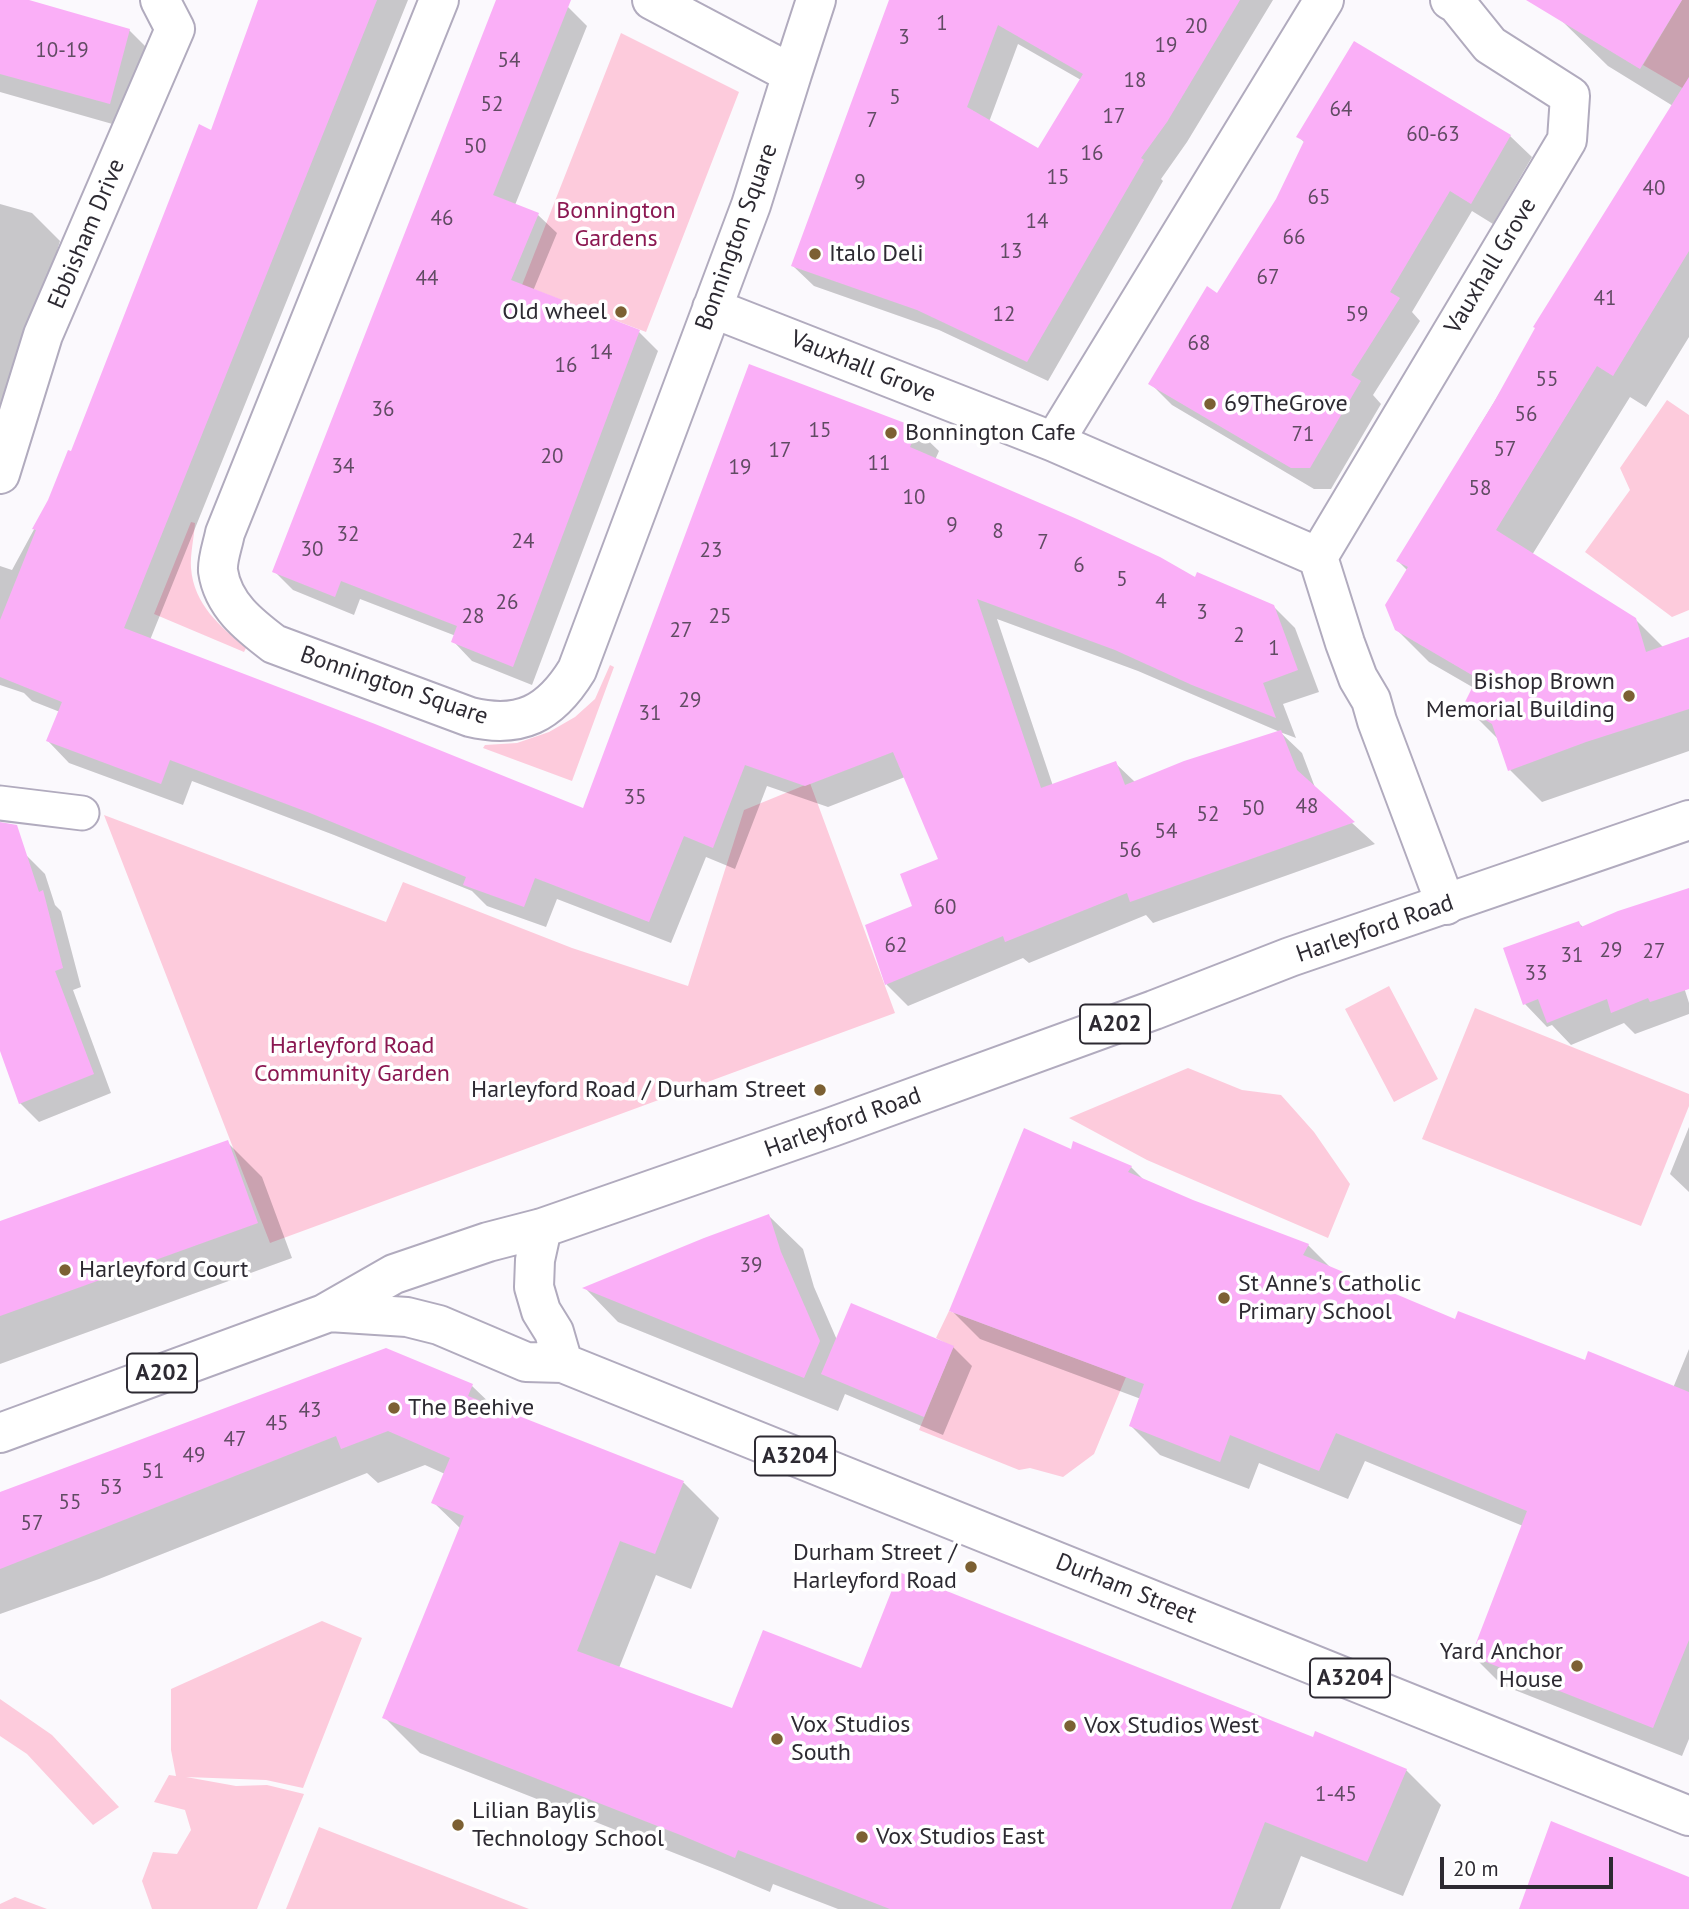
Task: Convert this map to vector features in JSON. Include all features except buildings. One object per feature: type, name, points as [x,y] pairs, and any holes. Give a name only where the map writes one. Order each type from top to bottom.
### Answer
[{"type":"main road","name":"Ebbisham Drive","points":[[0,474],[43,335],[175,29],[160,0]]},
{"type":"main road","name":"Bonnington Square","points":[[439,0],[225,533],[218,570],[230,604],[249,626],[274,644],[490,722],[522,721],[546,708],[565,690],[577,670],[751,205],[816,0]]},
{"type":"main road","points":[[652,0],[792,74]]},
{"type":"main road","points":[[1054,442],[1324,0]]},
{"type":"main road","name":"Vauxhall Grove","points":[[712,308],[1054,442],[1318,556],[1567,140],[1570,96],[1490,45],[1456,1]]},
{"type":"main road","points":[[1318,556],[1358,678],[1371,700],[1446,905]]},
{"type":"main road","name":"Harleyford Road","points":[[0,1433],[329,1311],[394,1274],[488,1242],[542,1228],[832,1127],[1154,1010],[1290,957],[1689,820]]},
{"type":"main road","points":[[542,1228],[535,1260],[534,1287],[541,1311],[554,1332],[563,1363]]},
{"type":"main road","name":"Durham Street","points":[[329,1311],[407,1317],[439,1325],[526,1362],[563,1363],[1689,1816]]},
{"type":"lane","points":[[0,803],[82,813]]},
{"type":"green space","points":[[1682,0],[1689,0],[1689,82],[1684,89],[1643,65]]},
{"type":"green space","name":"Bonnington Gardens","points":[[621,33],[739,92],[646,332],[522,285]]},
{"type":"green space","points":[[1667,400],[1689,415],[1689,610],[1672,617],[1585,552],[1630,490],[1620,468]]},
{"type":"green space","points":[[191,522],[195,523],[191,568],[197,593],[218,623],[246,648],[244,652],[154,614]]},
{"type":"green space","points":[[610,665],[614,667],[572,781],[483,748],[485,745],[517,743],[549,732],[575,717],[595,699]]},
{"type":"green space","name":"Harleyford Road Community Garden","points":[[810,783],[895,1013],[270,1243],[104,815],[386,922],[403,882],[572,948],[688,986],[744,810]]},
{"type":"green space","points":[[1389,986],[1438,1079],[1394,1102],[1345,1009]]},
{"type":"green space","points":[[1475,1008],[1689,1094],[1689,1106],[1641,1226],[1422,1139]]},
{"type":"green space","points":[[1188,1068],[1242,1090],[1281,1095],[1314,1132],[1350,1184],[1328,1238],[1147,1160],[1069,1118]]},
{"type":"green space","points":[[949,1311],[1126,1377],[1094,1454],[1063,1477],[1030,1468],[1019,1470],[919,1430],[953,1347],[936,1338]]},
{"type":"green space","points":[[322,1621],[362,1638],[303,1788],[266,1780],[186,1777],[236,1786],[267,1785],[304,1794],[257,1909],[152,1909],[142,1881],[153,1852],[177,1854],[191,1830],[185,1810],[154,1802],[169,1775],[176,1776],[171,1750],[171,1689]]},
{"type":"green space","points":[[0,1699],[52,1735],[119,1807],[93,1825],[27,1754],[0,1736]]},
{"type":"green space","points":[[319,1827],[529,1909],[286,1909]]},
{"type":"green space","points":[[15,1897],[47,1909],[0,1909],[0,1904]]},
{"type":"place","name":"Italo Deli","points":[[815,254]]},
{"type":"place","name":"Old wheel","points":[[621,312]]},
{"type":"place","name":"69TheGrove","points":[[1210,404]]},
{"type":"place","name":"Bonnington Cafe","points":[[891,433]]},
{"type":"place","name":"Bishop Brown Memorial Building","points":[[1629,696]]},
{"type":"place","name":"Harleyford Road / Durham Street","points":[[820,1090]]},
{"type":"place","name":"Harleyford Court","points":[[65,1270]]},
{"type":"place","name":"St Anne's Catholic Primary School","points":[[1224,1298]]},
{"type":"place","name":"The Beehive","points":[[394,1408]]},
{"type":"place","name":"Durham Street / Harleyford Road","points":[[971,1567]]},
{"type":"place","name":"Yard Anchor House","points":[[1577,1666]]},
{"type":"place","name":"Vox Studios West","points":[[1070,1726]]},
{"type":"place","name":"Vox Studios South","points":[[777,1739]]},
{"type":"place","name":"Lilian Baylis Technology School","points":[[458,1825]]},
{"type":"place","name":"Vox Studios East","points":[[862,1837]]}]
